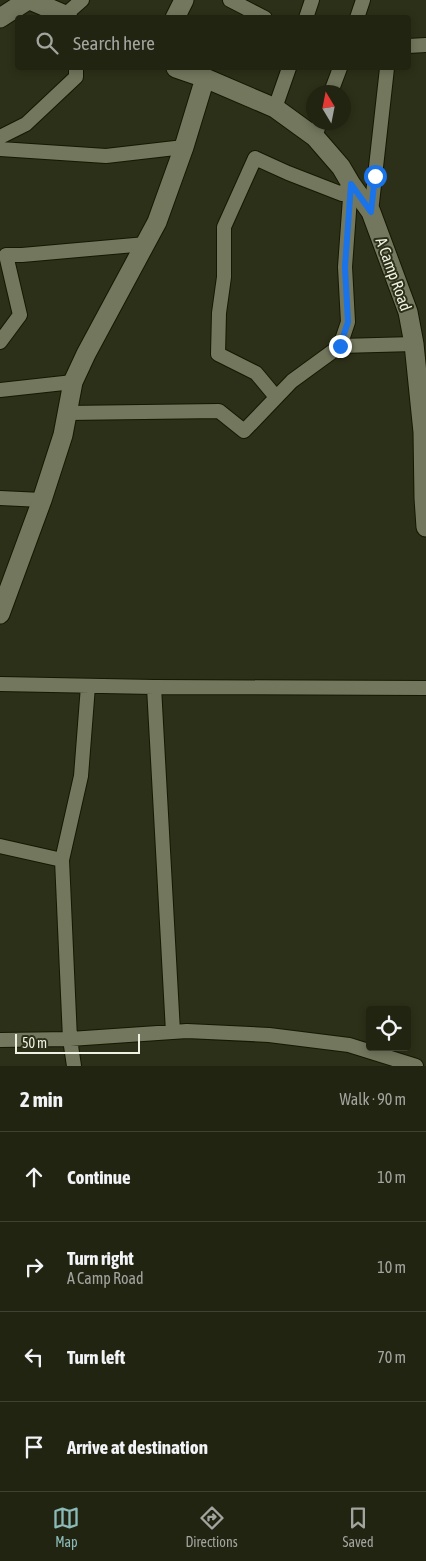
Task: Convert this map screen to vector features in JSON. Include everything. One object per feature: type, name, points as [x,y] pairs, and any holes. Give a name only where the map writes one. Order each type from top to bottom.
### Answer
[{"type":"street","points":[[0,18],[29,0],[64,15]]},
{"type":"street","points":[[67,15],[82,0]]},
{"type":"street","points":[[176,15],[184,0]]},
{"type":"street","points":[[230,0],[259,15]]},
{"type":"street","points":[[307,15],[312,0]]},
{"type":"street","points":[[358,15],[363,0]]},
{"type":"street","points":[[411,46],[426,45]]},
{"type":"street","points":[[0,137],[26,124],[76,77],[76,70]]},
{"type":"street","name":"A Camp Road","points":[[182,70],[275,108],[306,124]]},
{"type":"street","points":[[275,108],[288,70]]},
{"type":"street","points":[[334,85],[339,70]]},
{"type":"street","points":[[371,212],[387,70]]},
{"type":"street","points":[[2,606],[42,500],[63,435],[73,382],[86,354],[157,222],[184,147],[204,78]]},
{"type":"street","name":"A Camp Road","points":[[318,130],[351,184],[371,212],[417,313],[414,344],[422,386],[425,432],[426,527]]},
{"type":"street","points":[[0,149],[106,156],[184,147]]},
{"type":"street","points":[[276,397],[256,373],[218,354],[219,313],[224,277],[224,227],[256,158],[342,194],[351,184]]},
{"type":"street","points":[[340,346],[348,322],[345,267],[351,184]]},
{"type":"street","points":[[0,342],[20,315],[6,255],[146,244]]},
{"type":"street","points":[[67,412],[219,411],[244,431],[292,381],[340,346],[414,344]]},
{"type":"street","points":[[0,390],[73,382]]},
{"type":"street","points":[[0,498],[42,500]]},
{"type":"street","points":[[0,684],[154,687],[426,688]]},
{"type":"street","points":[[74,1066],[70,1039],[62,860],[81,776],[88,686]]},
{"type":"street","points":[[154,687],[173,1032]]},
{"type":"street","points":[[0,846],[62,860]]},
{"type":"street","points":[[0,1040],[70,1039],[173,1032],[269,1035],[349,1045],[416,1066]]},
{"type":"route","points":[[340,346],[348,322],[345,267],[351,184],[371,212],[375,176]]}]
